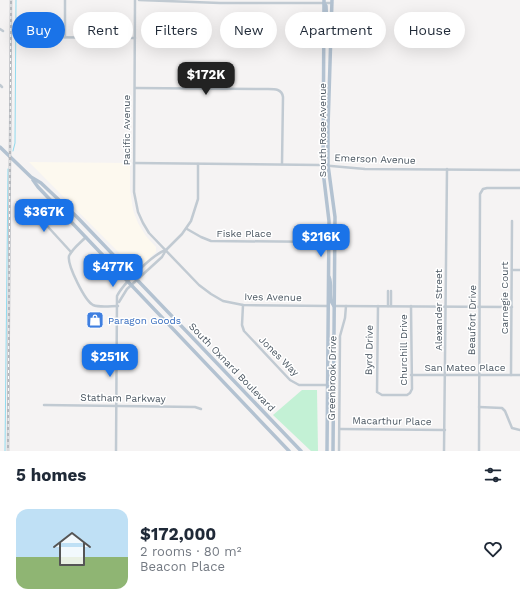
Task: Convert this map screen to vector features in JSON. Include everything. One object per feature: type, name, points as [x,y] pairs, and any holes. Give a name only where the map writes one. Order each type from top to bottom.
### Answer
[{"type":"main road","points":[[326,12],[326,6],[328,1]]},
{"type":"main road","name":"South Rose Avenue","points":[[328,1],[329,12]]},
{"type":"main road","name":"South Rose Avenue","points":[[327,451],[329,212],[324,183],[323,165],[328,1]]},
{"type":"main road","name":"South Rose Avenue","points":[[331,48],[328,165],[335,212],[333,451]]},
{"type":"main road","name":"South Oxnard Boulevard","points":[[0,147],[31,177],[38,187],[289,451]]},
{"type":"main road","name":"South Oxnard Boulevard","points":[[31,177],[41,183],[68,208],[302,451]]},
{"type":"main road","points":[[328,274],[331,281],[331,301],[334,306]]},
{"type":"street","points":[[65,0],[65,12]]},
{"type":"street","name":"Pacific Avenue","points":[[135,0],[134,192],[138,212],[146,229],[166,250]]},
{"type":"street","points":[[139,0],[268,2],[328,1]]},
{"type":"street","points":[[65,37],[135,38]]},
{"type":"street","points":[[134,88],[280,90],[283,97],[282,164]]},
{"type":"street","name":"Emerson Avenue","points":[[134,163],[282,164],[328,165],[365,168],[520,170]]},
{"type":"street","points":[[116,451],[118,296],[120,291],[138,279],[162,257],[166,250],[187,228],[194,214],[198,199],[198,164]]},
{"type":"street","name":"Alexander Street","points":[[444,451],[447,169]]},
{"type":"street","name":"Beaufort Drive","points":[[479,451],[480,194],[483,189],[487,188],[520,188]]},
{"type":"street","points":[[27,204],[71,252]]},
{"type":"street","name":"Carnegie Court","points":[[511,375],[512,221]]},
{"type":"street","name":"Fiske Place","points":[[187,228],[201,237],[211,241],[329,242]]},
{"type":"street","points":[[86,237],[71,252],[69,258],[71,269],[91,304],[98,306],[118,306]]},
{"type":"street","points":[[130,284],[134,276],[158,253],[166,250]]},
{"type":"street","name":"Ives Avenue","points":[[166,250],[205,290],[224,301],[243,305],[328,306]]},
{"type":"street","points":[[512,270],[520,270]]},
{"type":"street","points":[[390,291],[390,306]]},
{"type":"street","name":"Jones Way","points":[[243,305],[242,325],[244,331],[290,380],[299,385],[334,385]]},
{"type":"street","points":[[334,306],[512,308]]},
{"type":"street","name":"Greenbrook Drive","points":[[339,451],[340,336],[345,318],[346,306]]},
{"type":"street","name":"Byrd Drive","points":[[378,306],[376,390],[378,394],[382,395],[410,394]]},
{"type":"street","name":"Churchill Drive","points":[[410,394],[412,389],[411,306]]},
{"type":"street","name":"San Mateo Place","points":[[411,375],[520,375]]},
{"type":"street","name":"Statham Parkway","points":[[44,405],[195,407],[201,409]]},
{"type":"street","points":[[479,407],[502,408],[506,411],[512,428],[520,430]]},
{"type":"street","name":"Macarthur Place","points":[[340,429],[445,430]]},
{"type":"shaded area","points":[[29,162],[130,163],[130,189],[133,210],[138,223],[146,236],[156,247],[156,252],[138,269],[134,268]]},
{"type":"green space","points":[[302,390],[317,390],[318,451],[311,451],[273,415]]},
{"type":"waterway","points":[[13,151],[15,143],[16,0]]},
{"type":"waterway","points":[[5,451],[8,169]]},
{"type":"railway","points":[[8,451],[11,0]]},
{"type":"place","name":"Paragon Goods","points":[[95,320]]}]
